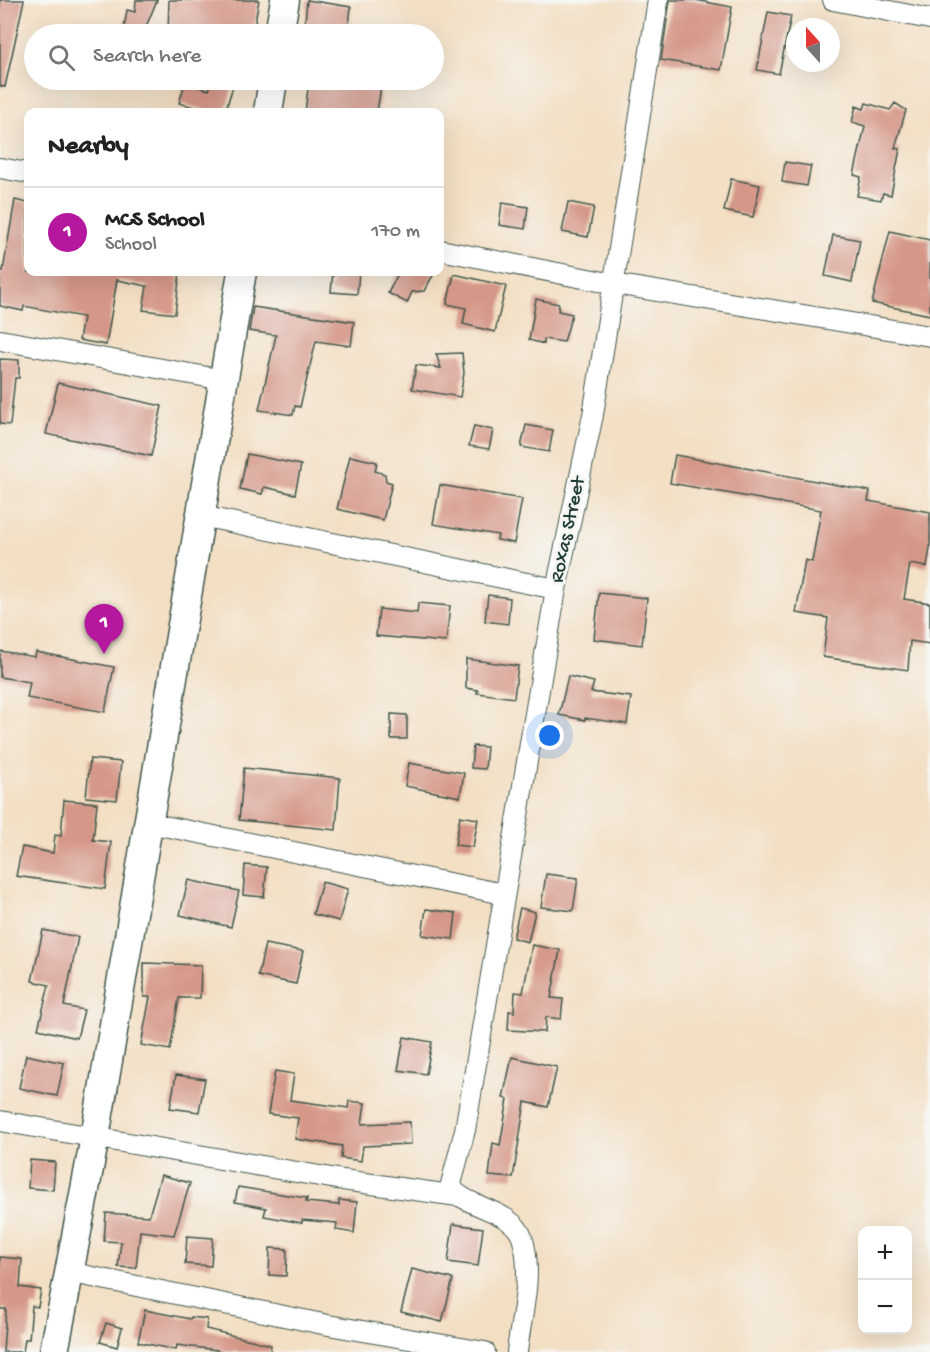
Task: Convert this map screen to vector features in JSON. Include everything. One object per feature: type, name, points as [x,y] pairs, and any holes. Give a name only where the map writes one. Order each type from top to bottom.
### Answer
[{"type":"main road","points":[[281,24],[285,0]]},
{"type":"main road","points":[[268,108],[271,90]]},
{"type":"main road","points":[[54,1352],[95,1137],[241,276]]},
{"type":"street","name":"Roxas Street","points":[[458,1196],[451,1184],[465,1130],[556,589],[593,415],[658,0]]},
{"type":"street","points":[[834,0],[930,19]]},
{"type":"street","points":[[0,168],[24,172]]},
{"type":"street","points":[[444,251],[614,284],[930,336]]},
{"type":"street","points":[[0,339],[224,380]]},
{"type":"street","points":[[201,516],[556,589]]},
{"type":"street","points":[[149,823],[504,894]]},
{"type":"street","points":[[0,1121],[343,1180],[458,1196],[504,1217],[522,1236],[526,1267],[517,1352]]},
{"type":"street","points":[[68,1272],[328,1325],[485,1352]]},
{"type":"building","points":[[0,0],[24,0],[5,87],[0,86]]},
{"type":"building","points":[[136,0],[157,0],[147,24],[125,24],[127,10],[135,12]]},
{"type":"building","points":[[169,0],[259,0],[255,24],[168,24]]},
{"type":"building","points":[[307,0],[351,7],[349,24],[305,24]]},
{"type":"building","points":[[670,0],[695,0],[732,7],[721,70],[661,60]]},
{"type":"building","points":[[768,12],[791,16],[786,18],[786,40],[779,74],[757,70]]},
{"type":"building","points":[[183,90],[232,90],[226,108],[197,108],[179,103]]},
{"type":"building","points":[[308,90],[380,90],[378,108],[306,108]]},
{"type":"building","points":[[866,103],[890,110],[895,103],[906,110],[895,148],[900,149],[891,195],[883,193],[881,200],[857,196],[861,177],[854,175],[865,126],[852,122],[856,106],[864,109]]},
{"type":"building","points":[[785,162],[811,166],[807,186],[782,182]]},
{"type":"building","points":[[731,179],[760,185],[753,217],[724,211]]},
{"type":"building","points":[[15,200],[24,202],[24,276],[180,276],[175,314],[143,310],[147,286],[117,280],[106,345],[79,340],[83,317],[24,306],[23,311],[0,306],[0,270],[3,271]]},
{"type":"building","points":[[568,202],[594,207],[588,237],[562,232]]},
{"type":"building","points":[[502,203],[528,207],[525,229],[499,225]]},
{"type":"building","points":[[890,231],[930,240],[930,315],[872,303]]},
{"type":"building","points":[[833,235],[860,240],[852,282],[825,276]]},
{"type":"building","points":[[454,274],[506,286],[495,332],[463,324],[466,308],[447,304]]},
{"type":"building","points":[[333,276],[359,276],[357,294],[331,292]]},
{"type":"building","points":[[397,276],[433,276],[424,291],[412,292],[407,303],[388,293]]},
{"type":"building","points":[[536,299],[559,304],[558,311],[572,314],[564,342],[544,339],[544,344],[529,340]]},
{"type":"building","points":[[253,307],[354,322],[351,346],[316,341],[300,407],[295,406],[293,415],[259,410],[276,335],[249,331]]},
{"type":"building","points":[[462,353],[464,373],[460,397],[412,389],[416,365],[441,368],[436,354]]},
{"type":"building","points":[[0,359],[19,360],[19,378],[15,378],[10,425],[0,424]]},
{"type":"building","points":[[58,383],[162,406],[151,456],[46,434]]},
{"type":"building","points":[[526,425],[553,430],[549,452],[521,447]]},
{"type":"building","points":[[474,426],[493,430],[489,449],[469,446]]},
{"type":"building","points":[[247,454],[301,465],[295,494],[264,487],[262,494],[240,489]]},
{"type":"building","points":[[675,455],[870,491],[868,501],[930,512],[930,548],[927,567],[910,564],[904,599],[930,603],[930,644],[910,641],[908,670],[823,657],[828,618],[796,613],[805,560],[812,562],[821,510],[670,483]]},
{"type":"building","points":[[350,456],[377,462],[375,471],[385,474],[386,481],[392,483],[383,520],[337,509]]},
{"type":"building","points":[[440,485],[522,499],[514,543],[497,540],[498,535],[433,524]]},
{"type":"building","points":[[599,593],[647,598],[642,645],[594,639]]},
{"type":"building","points":[[488,595],[510,598],[508,624],[485,621]]},
{"type":"building","points":[[418,603],[450,606],[446,642],[376,636],[379,609],[417,613]]},
{"type":"building","points":[[0,651],[35,657],[36,652],[114,667],[105,712],[27,698],[30,682],[0,677]]},
{"type":"building","points":[[466,659],[518,666],[514,698],[477,693],[478,690],[466,688]]},
{"type":"building","points":[[568,676],[594,682],[591,692],[631,697],[627,724],[559,715]]},
{"type":"building","points":[[391,714],[407,715],[407,739],[391,739]]},
{"type":"building","points":[[473,746],[487,747],[485,769],[471,768]]},
{"type":"building","points":[[90,759],[121,762],[117,800],[86,797]]},
{"type":"building","points":[[409,763],[464,773],[460,797],[405,786]]},
{"type":"building","points":[[244,768],[340,778],[336,830],[239,820]]},
{"type":"building","points":[[64,800],[97,803],[93,840],[111,842],[105,889],[16,876],[22,847],[53,853],[55,835],[61,836]]},
{"type":"building","points":[[460,816],[478,819],[473,847],[455,845]]},
{"type":"building","points":[[245,865],[267,867],[264,897],[243,895]]},
{"type":"building","points":[[546,874],[578,878],[573,911],[541,907]]},
{"type":"building","points":[[188,880],[239,891],[231,927],[180,915]]},
{"type":"building","points":[[322,882],[348,889],[339,921],[313,914]]},
{"type":"building","points":[[520,908],[535,912],[528,942],[513,938]]},
{"type":"building","points":[[426,909],[456,913],[453,939],[422,935]]},
{"type":"building","points":[[43,930],[78,937],[64,1006],[84,1010],[77,1038],[38,1029],[49,985],[32,981]]},
{"type":"building","points":[[265,944],[303,951],[296,984],[258,976]]},
{"type":"building","points":[[532,945],[560,950],[551,998],[563,999],[561,1019],[546,1017],[545,1032],[508,1030],[509,1011],[514,1012],[515,992],[523,993]]},
{"type":"building","points":[[144,963],[201,965],[200,998],[179,998],[170,1050],[141,1045],[150,997],[144,997]]},
{"type":"building","points":[[404,1037],[432,1042],[426,1074],[398,1070]]},
{"type":"building","points":[[26,1055],[64,1063],[57,1096],[19,1088]]},
{"type":"building","points":[[512,1057],[557,1067],[548,1107],[525,1102],[513,1178],[489,1176],[493,1143],[500,1145],[508,1099],[503,1098]]},
{"type":"building","points":[[275,1071],[294,1074],[290,1100],[348,1108],[349,1101],[365,1103],[362,1124],[410,1122],[411,1144],[363,1146],[361,1161],[341,1158],[342,1146],[295,1139],[298,1118],[268,1114]]},
{"type":"building","points":[[176,1075],[205,1079],[199,1112],[170,1108]]},
{"type":"building","points":[[30,1160],[55,1162],[53,1190],[28,1188]]},
{"type":"building","points":[[161,1175],[190,1183],[174,1235],[140,1231],[136,1268],[118,1267],[121,1242],[104,1241],[106,1213],[149,1216]]},
{"type":"building","points":[[238,1187],[307,1198],[306,1202],[339,1205],[339,1200],[357,1202],[354,1233],[336,1230],[337,1223],[302,1220],[302,1223],[264,1216],[266,1208],[235,1202]]},
{"type":"building","points":[[453,1224],[483,1228],[478,1266],[448,1262]]},
{"type":"building","points":[[187,1236],[213,1238],[211,1266],[185,1264]]},
{"type":"building","points":[[270,1248],[287,1249],[286,1276],[269,1275]]},
{"type":"building","points":[[0,1257],[22,1259],[20,1287],[41,1290],[38,1307],[32,1306],[29,1339],[25,1339],[23,1352],[3,1352],[6,1309],[0,1309]]},
{"type":"building","points":[[412,1269],[453,1279],[442,1322],[401,1312]]},
{"type":"building","points":[[145,1310],[190,1319],[191,1317],[207,1319],[206,1329],[271,1345],[270,1352],[217,1352],[217,1350],[177,1345],[176,1350],[138,1342]]},
{"type":"building","points":[[106,1323],[122,1328],[117,1347],[100,1342]]},
{"type":"place","name":"MCS School","points":[[104,654]]}]
